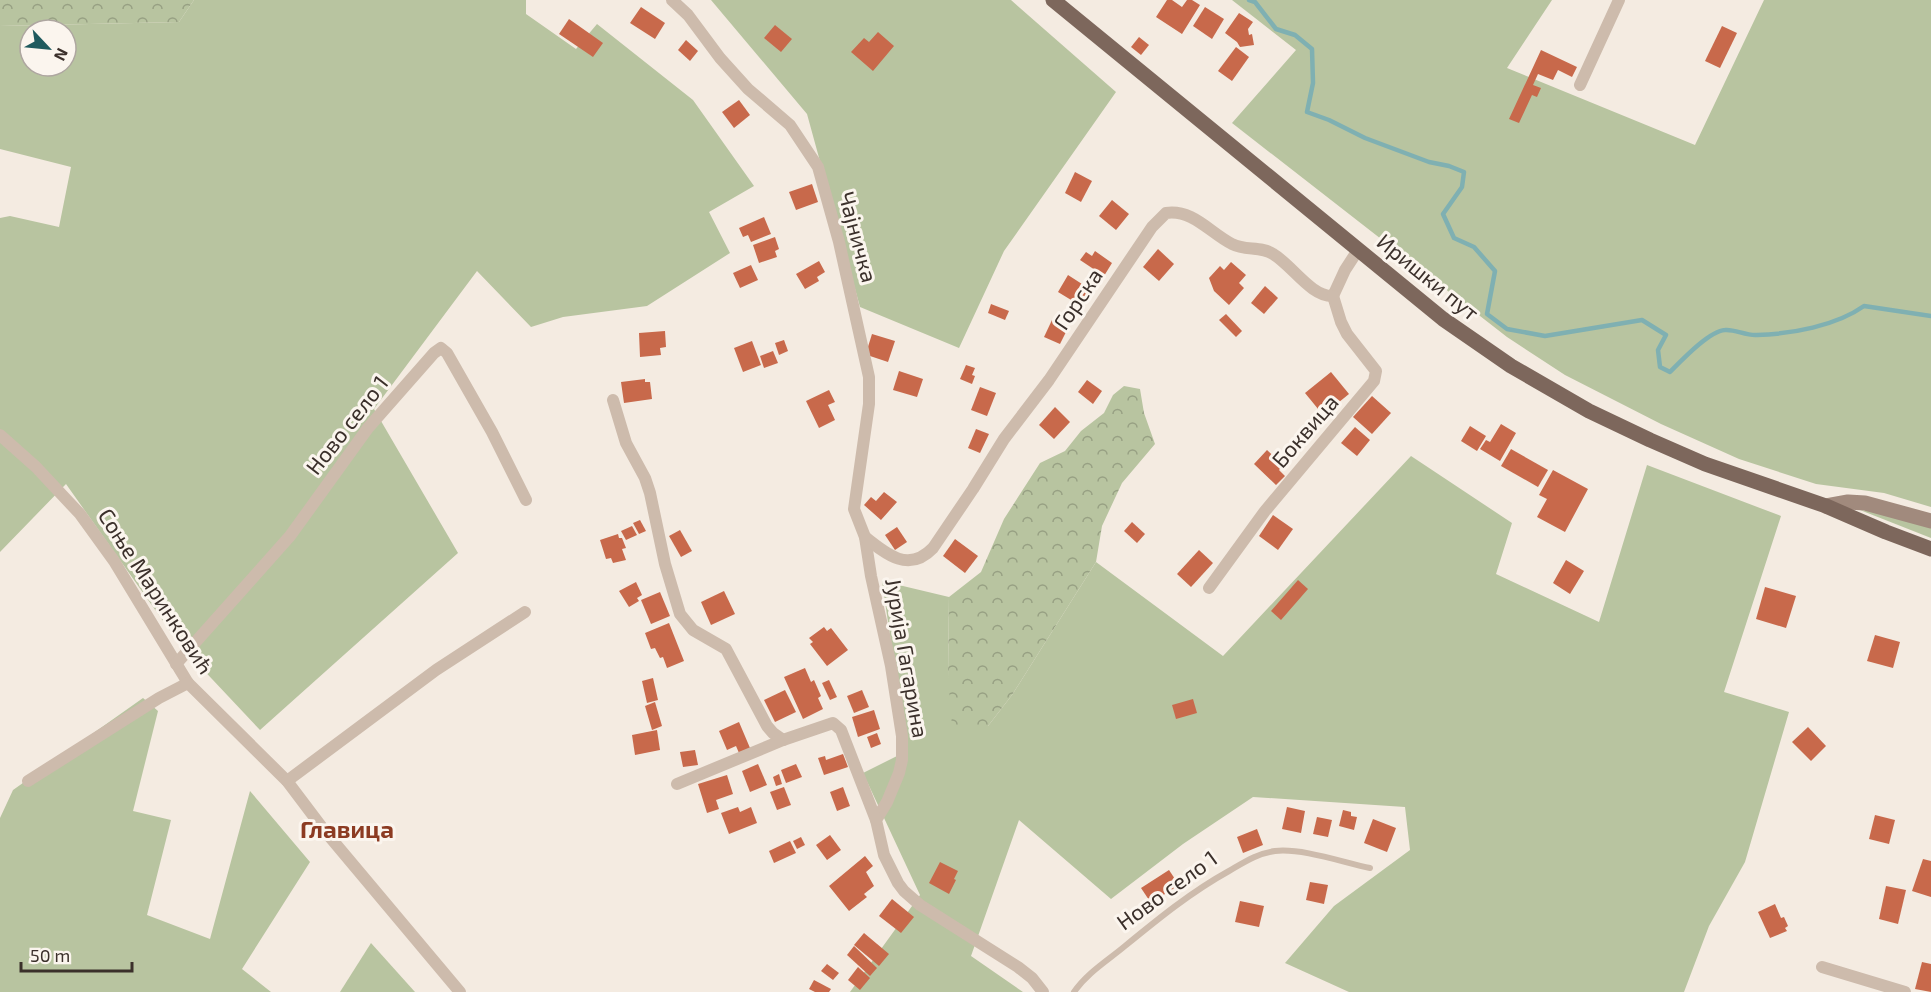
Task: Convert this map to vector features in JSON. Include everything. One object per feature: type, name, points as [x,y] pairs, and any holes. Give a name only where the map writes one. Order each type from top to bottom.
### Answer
[{"type":"main road","name":"Иришки пут","points":[[1053,0],[1358,250],[1473,341],[1588,411],[1705,464],[1826,506],[1931,549]]},
{"type":"main road","points":[[1826,506],[1848,502],[1865,504],[1885,507],[1931,521]]},
{"type":"street","name":"Чајничка","points":[[672,0],[688,15],[742,82],[790,124],[818,167],[839,242],[869,376],[869,404],[854,509],[865,537]]},
{"type":"street","points":[[1580,85],[1619,0]]},
{"type":"street","name":"Горска","points":[[865,537],[894,557],[906,561],[918,559],[933,548],[1004,439],[1048,380],[1152,227],[1166,213],[1181,213],[1194,218],[1232,244],[1272,253],[1322,295],[1333,296]]},
{"type":"street","points":[[1333,296],[1345,270],[1358,250]]},
{"type":"street","name":"Боквица","points":[[1209,588],[1265,511],[1374,381],[1376,371],[1347,334],[1333,296]]},
{"type":"street","name":"Ново село 1","points":[[176,664],[290,536],[368,428],[434,352],[441,348],[447,353],[492,432],[526,500]]},
{"type":"street","points":[[613,400],[626,443],[645,478],[650,493],[665,564],[680,614],[693,630],[726,649],[767,726],[773,734],[783,740]]},
{"type":"street","name":"Соње Маринковић","points":[[0,435],[36,467],[80,514],[114,561],[188,683],[286,781],[324,830],[460,992]]},
{"type":"street","name":"Јурија Гагарина","points":[[865,537],[871,576],[891,666],[902,736],[902,760],[899,773],[887,802],[876,820]]},
{"type":"street","points":[[286,781],[435,669],[525,612]]},
{"type":"street","points":[[28,781],[159,698],[188,683]]},
{"type":"street","points":[[677,784],[783,740],[833,723],[841,729],[876,820],[884,855],[904,891],[921,905],[1018,967],[1032,978],[1043,992]]},
{"type":"street","points":[[1822,968],[1905,992]]},
{"type":"lane","name":"Ново село 1","points":[[1074,992],[1081,982],[1180,902],[1204,885],[1250,859],[1272,852],[1287,851],[1370,868]]},
{"type":"green space","points":[[0,0],[194,0],[179,22],[78,24],[78,18],[18,18],[18,26],[0,26]]},
{"type":"green space","points":[[194,0],[526,0],[526,14],[576,49],[597,24],[693,100],[754,186],[709,212],[730,253],[647,306],[563,317],[531,327],[477,271],[374,409],[458,553],[260,730],[180,645],[66,484],[0,552],[0,218],[10,216],[59,227],[71,167],[0,149],[0,26],[18,26],[18,78],[78,78],[78,24],[179,22]]},
{"type":"green space","points":[[711,0],[1011,0],[1116,92],[1004,251],[959,348],[860,307],[807,114]]},
{"type":"green space","points":[[1232,0],[1552,0],[1507,68],[1695,145],[1764,0],[1931,0],[1931,507],[1884,493],[1816,484],[1739,459],[1661,424],[1565,375],[1507,337],[1232,123],[1296,50]]},
{"type":"green space","points":[[1124,386],[1140,389],[1144,413],[1155,444],[1122,483],[1102,526],[1096,562],[1012,695],[988,726],[968,732],[952,726],[948,677],[949,597],[981,572],[1004,519],[1040,463],[1065,451],[1081,431],[1104,413],[1113,395]]},
{"type":"green space","points":[[1411,456],[1512,523],[1496,574],[1599,622],[1647,465],[1781,516],[1724,692],[1789,712],[1745,862],[1709,926],[1684,992],[1349,992],[1285,963],[1334,906],[1410,850],[1405,807],[1253,797],[1183,844],[1111,899],[1019,820],[971,956],[1023,992],[850,992],[920,895],[863,773],[907,751],[882,581],[949,597],[948,677],[988,726],[1012,695],[1096,562],[1223,656]]},
{"type":"green space","points":[[1860,510],[1877,512],[1931,528],[1931,538]]},
{"type":"green space","points":[[143,698],[158,711],[133,811],[171,820],[147,915],[210,939],[250,791],[310,862],[242,969],[271,992],[0,992],[0,818],[13,790]]},
{"type":"green space","points":[[371,943],[415,992],[340,992]]},
{"type":"building","points":[[1167,0],[1172,0],[1182,7],[1187,0],[1200,5],[1182,34],[1156,17]]},
{"type":"building","points":[[641,7],[665,23],[655,39],[630,23]]},
{"type":"building","points":[[1205,7],[1224,19],[1212,39],[1193,26]]},
{"type":"building","points":[[1239,13],[1253,22],[1248,29],[1249,35],[1252,34],[1254,45],[1240,47],[1225,33]]},
{"type":"building","points":[[569,19],[603,43],[593,57],[559,34]]},
{"type":"building","points":[[775,25],[792,39],[781,52],[764,38]]},
{"type":"building","points":[[1722,26],[1737,33],[1720,68],[1705,61]]},
{"type":"building","points":[[878,32],[894,46],[873,71],[851,52],[864,38],[869,42]]},
{"type":"building","points":[[1139,37],[1149,45],[1141,55],[1131,47]]},
{"type":"building","points":[[686,40],[698,51],[690,61],[678,50]]},
{"type":"building","points":[[1236,47],[1249,57],[1232,81],[1218,71]]},
{"type":"building","points":[[1541,50],[1577,67],[1572,77],[1558,70],[1553,80],[1538,74],[1533,85],[1541,88],[1537,97],[1532,95],[1519,123],[1509,119]]},
{"type":"building","points":[[739,100],[750,115],[734,128],[722,112]]},
{"type":"building","points":[[1075,172],[1092,181],[1081,202],[1065,193]]},
{"type":"building","points":[[812,184],[818,202],[796,210],[789,192]]},
{"type":"building","points":[[1112,200],[1129,214],[1116,230],[1099,216]]},
{"type":"building","points":[[764,217],[771,234],[751,242],[748,235],[743,237],[739,228]]},
{"type":"building","points":[[775,237],[779,249],[775,251],[777,257],[759,263],[753,245]]},
{"type":"building","points":[[1158,249],[1174,264],[1159,281],[1143,267]]},
{"type":"building","points":[[1095,251],[1112,263],[1104,276],[1080,260],[1086,252],[1092,256]]},
{"type":"building","points":[[819,261],[825,272],[817,277],[819,281],[805,289],[796,274]]},
{"type":"building","points":[[1231,262],[1246,275],[1239,283],[1244,288],[1229,305],[1214,291],[1209,278],[1220,266],[1224,270]]},
{"type":"building","points":[[751,265],[758,280],[740,288],[733,273]]},
{"type":"building","points":[[1068,275],[1082,284],[1080,287],[1089,292],[1081,306],[1058,292]]},
{"type":"building","points":[[1265,286],[1278,298],[1264,314],[1251,303]]},
{"type":"building","points":[[991,304],[1009,311],[1005,320],[988,313]]},
{"type":"building","points":[[1226,314],[1242,331],[1236,337],[1219,320]]},
{"type":"building","points":[[1052,320],[1068,328],[1060,344],[1044,337]]},
{"type":"building","points":[[665,331],[666,347],[660,348],[661,355],[640,357],[639,333]]},
{"type":"building","points":[[872,334],[895,341],[888,362],[870,356],[867,350]]},
{"type":"building","points":[[784,340],[788,351],[779,355],[775,343]]},
{"type":"building","points":[[752,341],[761,365],[743,372],[734,348]]},
{"type":"building","points":[[773,351],[778,363],[764,368],[760,356]]},
{"type":"building","points":[[966,365],[975,368],[972,384],[960,379]]},
{"type":"building","points":[[899,371],[923,379],[917,397],[893,390]]},
{"type":"building","points":[[1331,372],[1349,394],[1323,415],[1305,393]]},
{"type":"building","points":[[645,379],[645,382],[650,382],[652,399],[624,403],[621,382]]},
{"type":"building","points":[[1087,380],[1102,391],[1093,404],[1078,392]]},
{"type":"building","points":[[980,387],[996,393],[987,416],[971,410]]},
{"type":"building","points":[[829,390],[835,402],[828,405],[835,420],[819,428],[806,401]]},
{"type":"building","points":[[1372,396],[1391,413],[1372,434],[1353,417]]},
{"type":"building","points":[[1055,407],[1070,422],[1054,439],[1039,425]]},
{"type":"building","points":[[1501,424],[1516,433],[1500,461],[1480,449],[1486,440],[1490,442]]},
{"type":"building","points":[[1470,426],[1486,436],[1477,451],[1461,441]]},
{"type":"building","points":[[1355,427],[1370,440],[1357,456],[1341,443]]},
{"type":"building","points":[[976,429],[989,434],[980,453],[968,448]]},
{"type":"building","points":[[1511,449],[1548,470],[1538,487],[1501,466]]},
{"type":"building","points":[[1267,450],[1283,465],[1279,470],[1285,476],[1276,485],[1254,464]]},
{"type":"building","points":[[1553,470],[1588,489],[1565,532],[1537,517],[1547,499],[1539,495]]},
{"type":"building","points":[[884,492],[897,502],[881,520],[864,505],[871,497],[876,501]]},
{"type":"building","points":[[1273,515],[1293,529],[1278,550],[1259,536]]},
{"type":"building","points":[[640,520],[646,531],[639,534],[633,523]]},
{"type":"building","points":[[1132,522],[1145,534],[1137,543],[1124,531]]},
{"type":"building","points":[[632,526],[637,535],[626,540],[621,531]]},
{"type":"building","points":[[897,527],[907,542],[895,550],[885,535]]},
{"type":"building","points":[[680,530],[692,551],[681,557],[669,536]]},
{"type":"building","points":[[618,534],[626,548],[622,549],[626,560],[613,563],[611,558],[606,559],[600,540]]},
{"type":"building","points":[[955,539],[978,556],[965,573],[943,556]]},
{"type":"building","points":[[1199,550],[1213,563],[1191,587],[1177,574]]},
{"type":"building","points":[[1566,560],[1584,571],[1570,594],[1553,583]]},
{"type":"building","points":[[1298,580],[1308,589],[1281,620],[1271,611]]},
{"type":"building","points":[[636,582],[642,595],[637,598],[639,601],[629,607],[619,591]]},
{"type":"building","points":[[1765,587],[1796,596],[1786,628],[1756,619]]},
{"type":"building","points":[[724,591],[735,614],[711,625],[701,602]]},
{"type":"building","points":[[660,592],[670,616],[651,624],[641,600]]},
{"type":"building","points":[[669,623],[684,661],[667,668],[663,657],[660,658],[655,648],[651,649],[645,633]]},
{"type":"building","points":[[824,627],[827,631],[831,628],[848,650],[827,666],[810,644],[813,642],[809,638]]},
{"type":"building","points":[[1875,635],[1900,642],[1893,668],[1867,661]]},
{"type":"building","points":[[805,668],[811,682],[814,680],[821,696],[818,698],[823,709],[803,719],[784,677]]},
{"type":"building","points":[[653,678],[658,700],[647,703],[642,681]]},
{"type":"building","points":[[829,680],[837,697],[830,700],[822,683]]},
{"type":"building","points":[[785,690],[796,712],[775,722],[764,700]]},
{"type":"building","points":[[862,690],[869,707],[854,713],[847,696]]},
{"type":"building","points":[[1193,699],[1197,713],[1176,719],[1172,705]]},
{"type":"building","points":[[655,702],[662,726],[652,730],[645,706]]},
{"type":"building","points":[[874,710],[880,729],[858,737],[852,717]]},
{"type":"building","points":[[739,722],[750,748],[739,753],[736,746],[727,750],[719,731]]},
{"type":"building","points":[[1808,727],[1826,746],[1811,761],[1792,742]]},
{"type":"building","points":[[657,730],[660,750],[635,755],[632,735]]},
{"type":"building","points":[[877,733],[881,744],[871,748],[867,737]]},
{"type":"building","points":[[695,750],[698,765],[683,767],[680,752]]},
{"type":"building","points":[[843,754],[848,767],[824,775],[818,758],[825,756],[826,760]]},
{"type":"building","points":[[758,764],[767,785],[750,792],[742,771]]},
{"type":"building","points":[[796,764],[802,777],[786,783],[781,770]]},
{"type":"building","points":[[779,774],[782,784],[776,786],[773,777]]},
{"type":"building","points":[[727,775],[733,794],[716,800],[719,809],[707,813],[698,784]]},
{"type":"building","points":[[784,787],[791,805],[777,810],[770,792]]},
{"type":"building","points":[[843,787],[850,806],[837,811],[830,792]]},
{"type":"building","points":[[738,807],[740,812],[751,807],[757,823],[729,834],[721,813]]},
{"type":"building","points":[[1287,807],[1305,811],[1301,833],[1282,829]]},
{"type":"building","points":[[1343,810],[1357,817],[1354,830],[1339,826]]},
{"type":"building","points":[[1875,815],[1895,820],[1889,844],[1869,839]]},
{"type":"building","points":[[1317,817],[1332,820],[1328,837],[1313,834]]},
{"type":"building","points":[[1373,819],[1396,828],[1387,852],[1364,843]]},
{"type":"building","points":[[1257,829],[1263,845],[1243,853],[1237,837]]},
{"type":"building","points":[[830,835],[841,850],[827,860],[816,845]]},
{"type":"building","points":[[801,837],[805,845],[797,849],[793,841]]},
{"type":"building","points":[[790,841],[796,853],[774,863],[769,851]]},
{"type":"building","points":[[865,856],[873,866],[866,872],[874,886],[864,894],[867,897],[849,911],[829,886]]},
{"type":"building","points":[[1923,859],[1931,861],[1931,897],[1912,891]]},
{"type":"building","points":[[940,862],[958,871],[949,894],[929,883]]},
{"type":"building","points":[[1169,870],[1179,885],[1151,903],[1141,888]]},
{"type":"building","points":[[1310,882],[1328,885],[1324,904],[1306,900]]},
{"type":"building","points":[[1886,886],[1906,890],[1898,924],[1879,919]]},
{"type":"building","points":[[892,899],[914,917],[901,933],[879,916]]},
{"type":"building","points":[[1240,901],[1264,906],[1259,927],[1235,922]]},
{"type":"building","points":[[1775,904],[1781,918],[1784,917],[1788,926],[1785,928],[1787,931],[1770,938],[1758,912]]},
{"type":"building","points":[[864,933],[889,954],[879,966],[854,945]]},
{"type":"building","points":[[854,946],[877,968],[870,976],[847,955]]},
{"type":"building","points":[[1922,962],[1931,964],[1931,992],[1915,989]]},
{"type":"building","points":[[827,964],[839,973],[833,980],[821,971]]},
{"type":"building","points":[[858,967],[870,978],[860,990],[848,980]]},
{"type":"building","points":[[814,980],[831,989],[829,992],[815,992],[809,989]]},
{"type":"waterway","points":[[1249,0],[1255,2],[1276,29],[1295,35],[1312,49],[1313,83],[1307,112],[1365,138],[1429,162],[1464,172],[1462,187],[1443,214],[1454,238],[1474,247],[1495,271],[1487,314],[1507,329],[1545,336],[1642,320],[1666,335],[1658,350],[1660,367],[1670,372],[1703,341],[1725,330],[1753,335],[1798,331],[1827,324],[1864,306],[1931,316]]},
{"type":"district","name":"Главица","points":[[347,830]]}]
